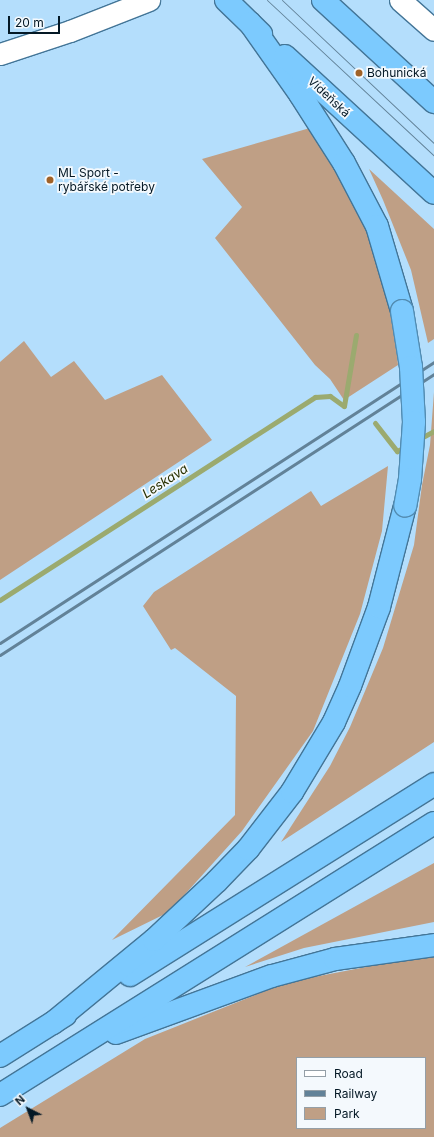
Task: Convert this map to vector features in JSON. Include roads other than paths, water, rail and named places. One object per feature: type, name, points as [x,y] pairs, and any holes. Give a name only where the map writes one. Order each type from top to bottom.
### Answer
[{"type":"highway","points":[[322,0],[434,102]]},
{"type":"highway","name":"Vídeňská","points":[[230,4],[434,193]]},
{"type":"highway","points":[[53,1023],[154,940],[202,896],[248,849],[292,792],[334,722],[350,686],[379,607],[405,506],[410,478],[414,422],[411,367],[402,311],[377,226],[348,170],[300,94],[250,23]]},
{"type":"highway","points":[[0,1056],[434,784]]},
{"type":"highway","points":[[0,1095],[434,823]]},
{"type":"highway","points":[[72,1050],[272,976],[335,959],[434,945]]},
{"type":"street","points":[[0,54],[70,31],[149,0]]},
{"type":"street","points":[[400,0],[434,30]]},
{"type":"waterway","name":"Leskava","points":[[0,600],[315,397],[330,396],[344,406],[356,335]]},
{"type":"waterway","name":"Leskava","points":[[375,423],[397,451],[407,446]]},
{"type":"waterway","name":"Leskava","points":[[419,439],[434,431]]},
{"type":"tram line","points":[[267,0],[434,156]]},
{"type":"tram line","points":[[282,0],[434,143]]},
{"type":"railway","points":[[0,643],[434,362]]},
{"type":"railway","points":[[0,655],[434,374]]},
{"type":"place","name":"Bohunická","points":[[359,73]]},
{"type":"place","name":"ML Sport - rybářské potřeby","points":[[50,180]]}]
